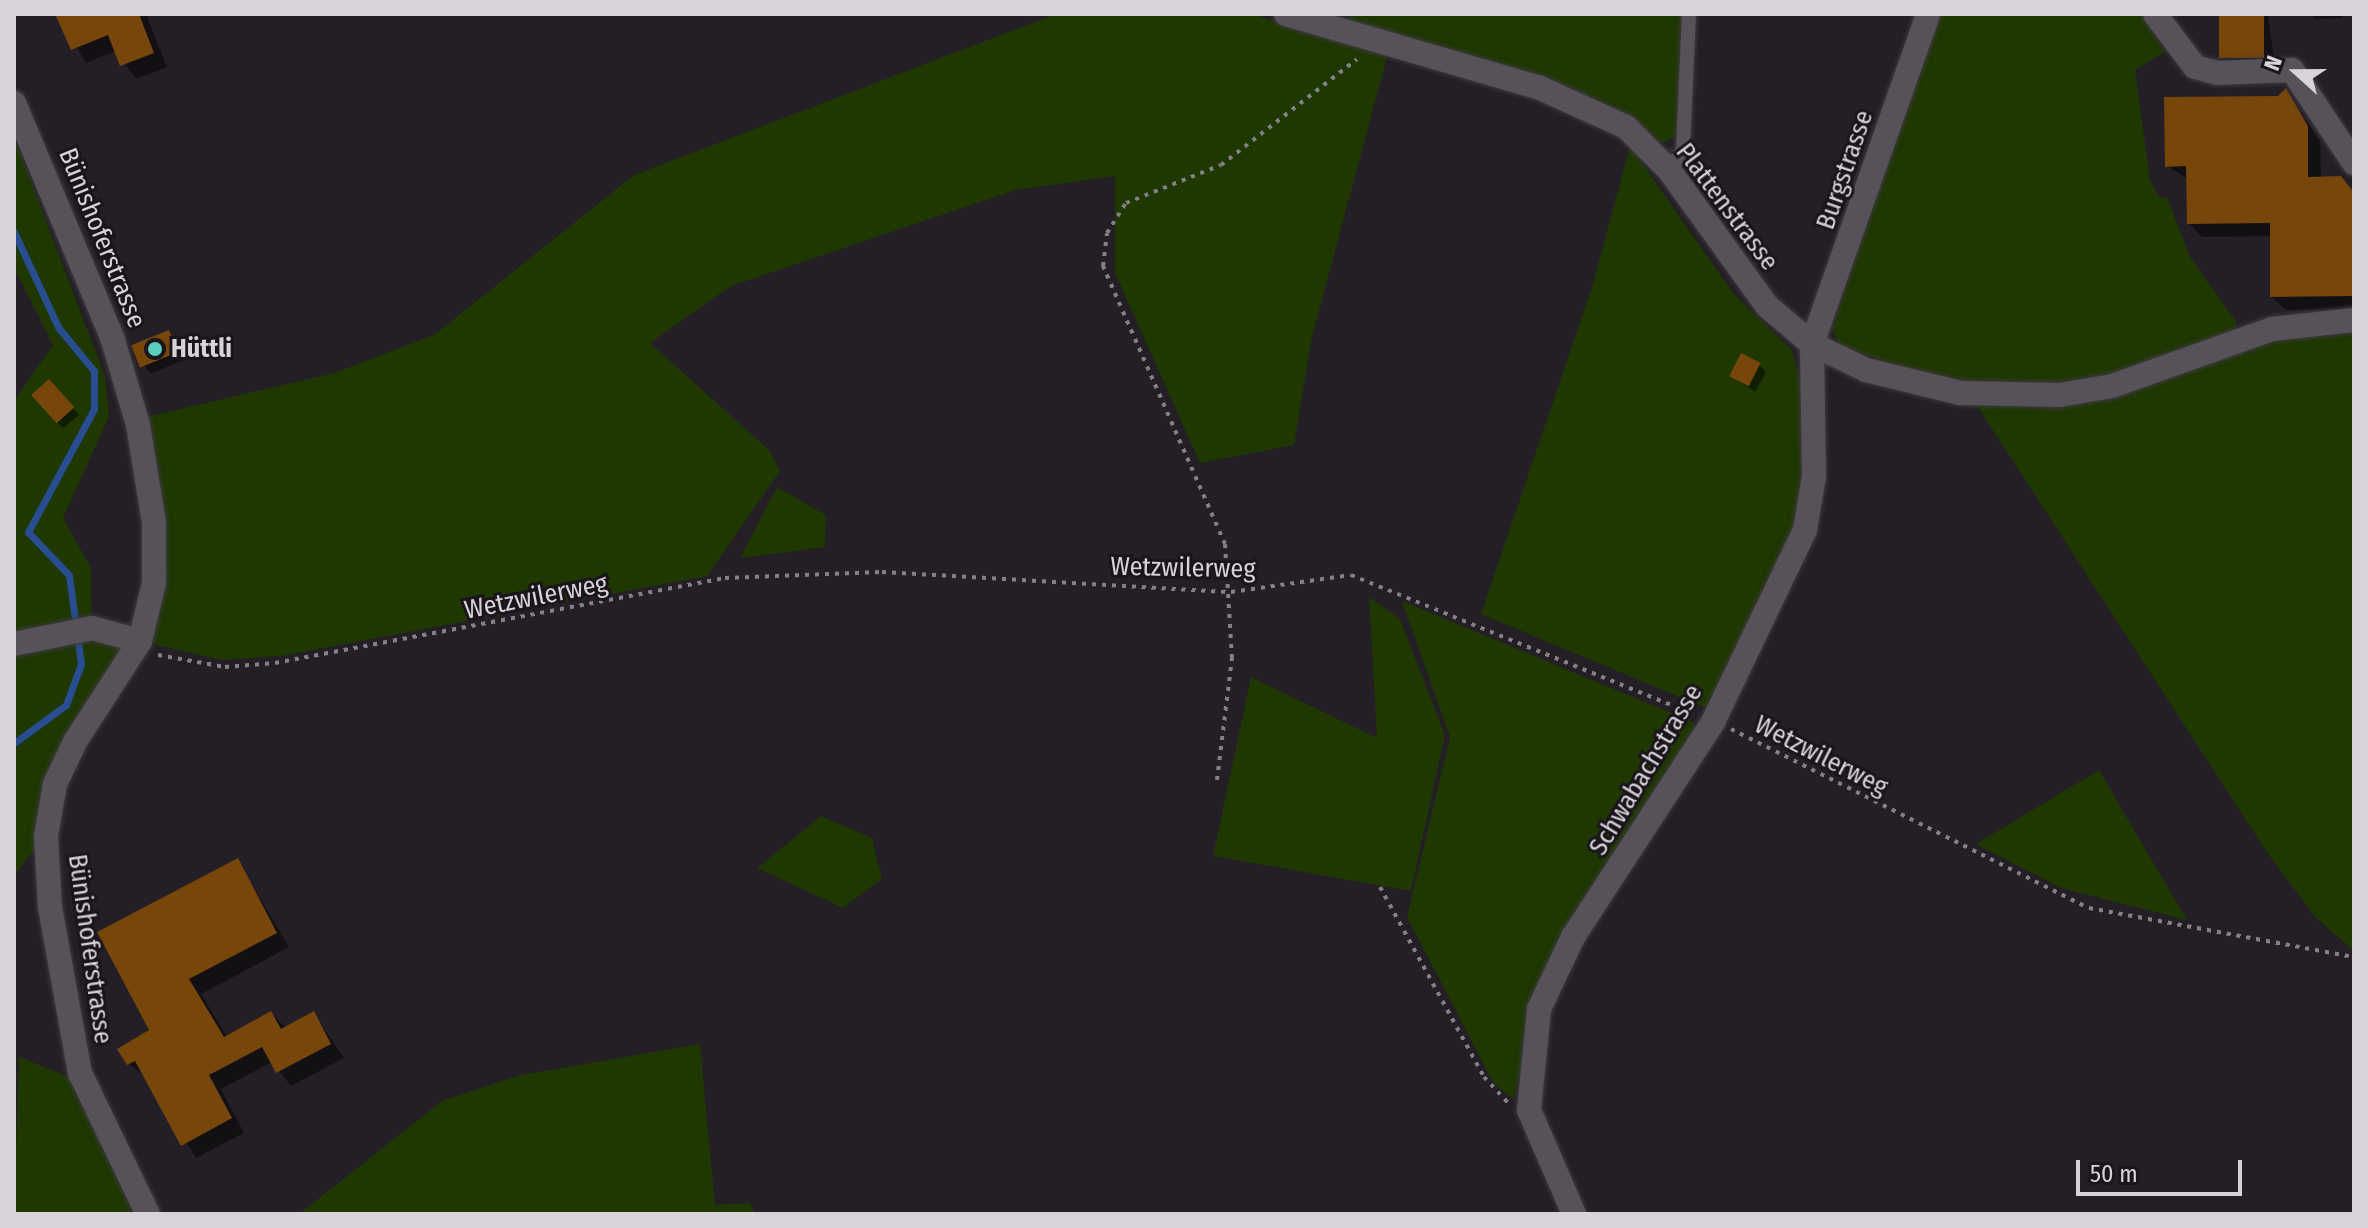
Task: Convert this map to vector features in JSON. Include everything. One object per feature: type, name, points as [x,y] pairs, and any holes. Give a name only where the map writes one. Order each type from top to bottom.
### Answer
[{"type":"street","name":"Plattenstrasse","points":[[1286,14],[1585,103],[1626,127],[1669,170],[1728,261],[1812,344],[1917,384],[2060,395],[2112,386],[2272,329],[2354,320]]},
{"type":"street","name":"Burgstrasse","points":[[1812,344],[1928,14]]},
{"type":"street","points":[[2155,14],[2195,67],[2217,73],[2292,70],[2354,163]]},
{"type":"street","name":"Bünishoferstrasse","points":[[14,103],[81,253],[138,425],[154,523],[154,583],[140,641],[75,742],[55,784],[46,836],[50,907],[80,1073],[148,1214]]},
{"type":"street","name":"Schwabachstrasse","points":[[1574,1214],[1529,1110],[1530,1050],[1553,971],[1713,722],[1805,530],[1814,476],[1812,344]]},
{"type":"street","points":[[14,644],[81,630],[140,641]]},
{"type":"lane","points":[[1669,170],[1683,150],[1689,14]]},
{"type":"path","points":[[1217,780],[1232,658],[1231,592],[1210,501],[1103,266],[1107,233],[1126,203],[1221,165],[1378,42]]},
{"type":"path","name":"Wetzwilerweg","points":[[140,641],[169,660],[225,667],[275,663],[725,578],[808,573],[1231,592],[1351,575],[1713,722],[2089,908],[2354,957]]},
{"type":"path","points":[[1380,887],[1493,1091],[1529,1110]]},
{"type":"green space","points":[[1056,14],[1252,14],[1387,57],[1312,337],[1294,445],[1200,463],[1115,273],[1115,176],[1016,190],[731,286],[650,343],[769,450],[780,471],[707,576],[281,656],[221,660],[152,644],[164,588],[146,417],[334,373],[434,335],[634,175]]},
{"type":"green space","points":[[1352,14],[1683,14],[1677,136],[1662,143],[1576,89],[1345,22]]},
{"type":"green space","points":[[1937,14],[2141,14],[2165,52],[2135,70],[2150,180],[2160,198],[2167,197],[2190,257],[2237,323],[2234,332],[2108,380],[1994,388],[1932,378],[1839,345],[1832,329]]},
{"type":"green space","points":[[14,137],[105,376],[109,416],[63,518],[91,568],[92,628],[140,641],[75,742],[46,836],[14,875],[14,401],[53,345],[14,267]]},
{"type":"green space","points":[[1630,146],[1734,294],[1792,350],[1803,392],[1805,470],[1795,529],[1708,709],[1481,614],[1593,284]]},
{"type":"green space","points":[[2354,330],[2354,951],[2315,917],[2266,851],[1976,404],[2047,406],[2290,335]]},
{"type":"green space","points":[[777,487],[826,515],[825,547],[740,558]]},
{"type":"green space","points":[[1369,597],[1400,619],[1445,735],[1411,891],[1213,856],[1251,677],[1377,738]]},
{"type":"green space","points":[[1402,601],[1693,722],[1699,732],[1550,958],[1514,1099],[1494,1084],[1407,917],[1450,737]]},
{"type":"green space","points":[[2099,770],[2187,920],[2061,888],[1976,844]]},
{"type":"green space","points":[[821,816],[872,838],[882,879],[843,908],[757,868]]},
{"type":"green space","points":[[700,1044],[715,1205],[750,1203],[755,1214],[299,1214],[442,1101],[521,1075]]},
{"type":"green space","points":[[19,1057],[74,1079],[137,1214],[14,1214]]},
{"type":"building","points":[[55,14],[139,14],[154,53],[120,66],[108,35],[71,50]]},
{"type":"building","points":[[2219,14],[2264,14],[2264,58],[2219,58]]},
{"type":"building","points":[[2286,88],[2308,126],[2308,177],[2341,176],[2352,190],[2352,296],[2270,297],[2270,223],[2187,224],[2186,166],[2165,167],[2164,97],[2278,96]]},
{"type":"building","name":"Hüttli","points":[[169,330],[178,352],[140,368],[131,345]]},
{"type":"building","points":[[1741,353],[1761,363],[1749,386],[1729,376]]},
{"type":"building","points":[[49,379],[74,407],[57,423],[31,395]]},
{"type":"building","points":[[238,858],[277,933],[189,979],[224,1037],[271,1011],[281,1029],[314,1011],[331,1044],[276,1073],[262,1047],[209,1075],[232,1118],[181,1146],[135,1061],[127,1065],[117,1049],[149,1030],[97,932]]},
{"type":"waterway","points":[[14,232],[58,327],[94,371],[94,409],[28,532],[69,575],[81,664],[66,705],[14,743]]},
{"type":"place","name":"Hüttli","points":[[155,349]]}]
